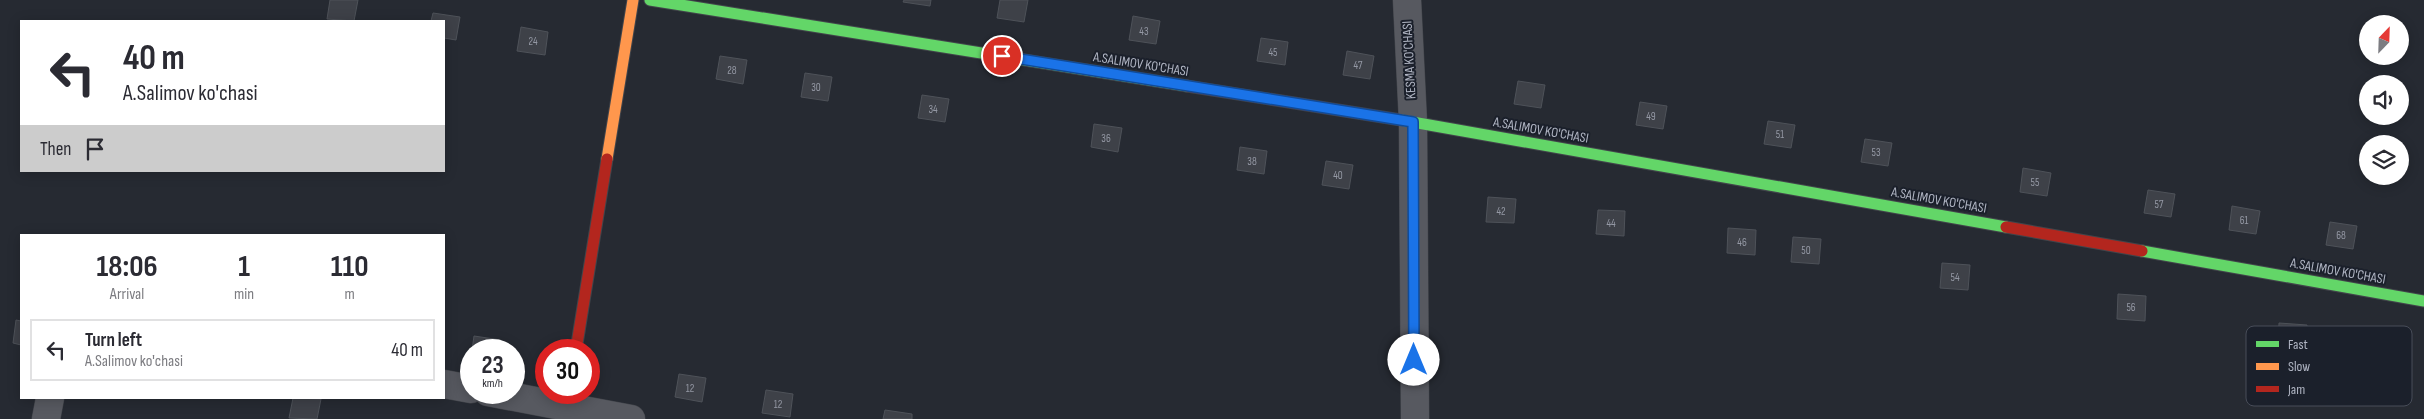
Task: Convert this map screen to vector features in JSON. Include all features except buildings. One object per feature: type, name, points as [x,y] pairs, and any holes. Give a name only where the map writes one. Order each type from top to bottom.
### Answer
[{"type":"street","points":[[578,339],[633,0]]},
{"type":"street","name":"A.SALIMOV KO'CHASI","points":[[650,0],[1413,122],[2424,301]]},
{"type":"street","name":"KESMA KO'CHASI","points":[[1407,0],[1413,122],[1415,419]]},
{"type":"street","points":[[445,384],[460,387]]},
{"type":"street","points":[[46,419],[50,399]]},
{"type":"street","points":[[581,404],[631,419]]},
{"type":"traffic: fast","points":[[650,0],[1187,86]]},
{"type":"traffic: fast","points":[[1401,120],[2006,227]]},
{"type":"traffic: fast","points":[[2142,251],[2424,301]]},
{"type":"traffic: slow","points":[[607,159],[633,0]]},
{"type":"traffic: jam","points":[[1187,86],[1401,120]]},
{"type":"traffic: jam","points":[[578,339],[607,159]]},
{"type":"traffic: jam","points":[[2006,227],[2142,251]]},
{"type":"route","points":[[1002,56],[1413,122],[1414,360]]}]
